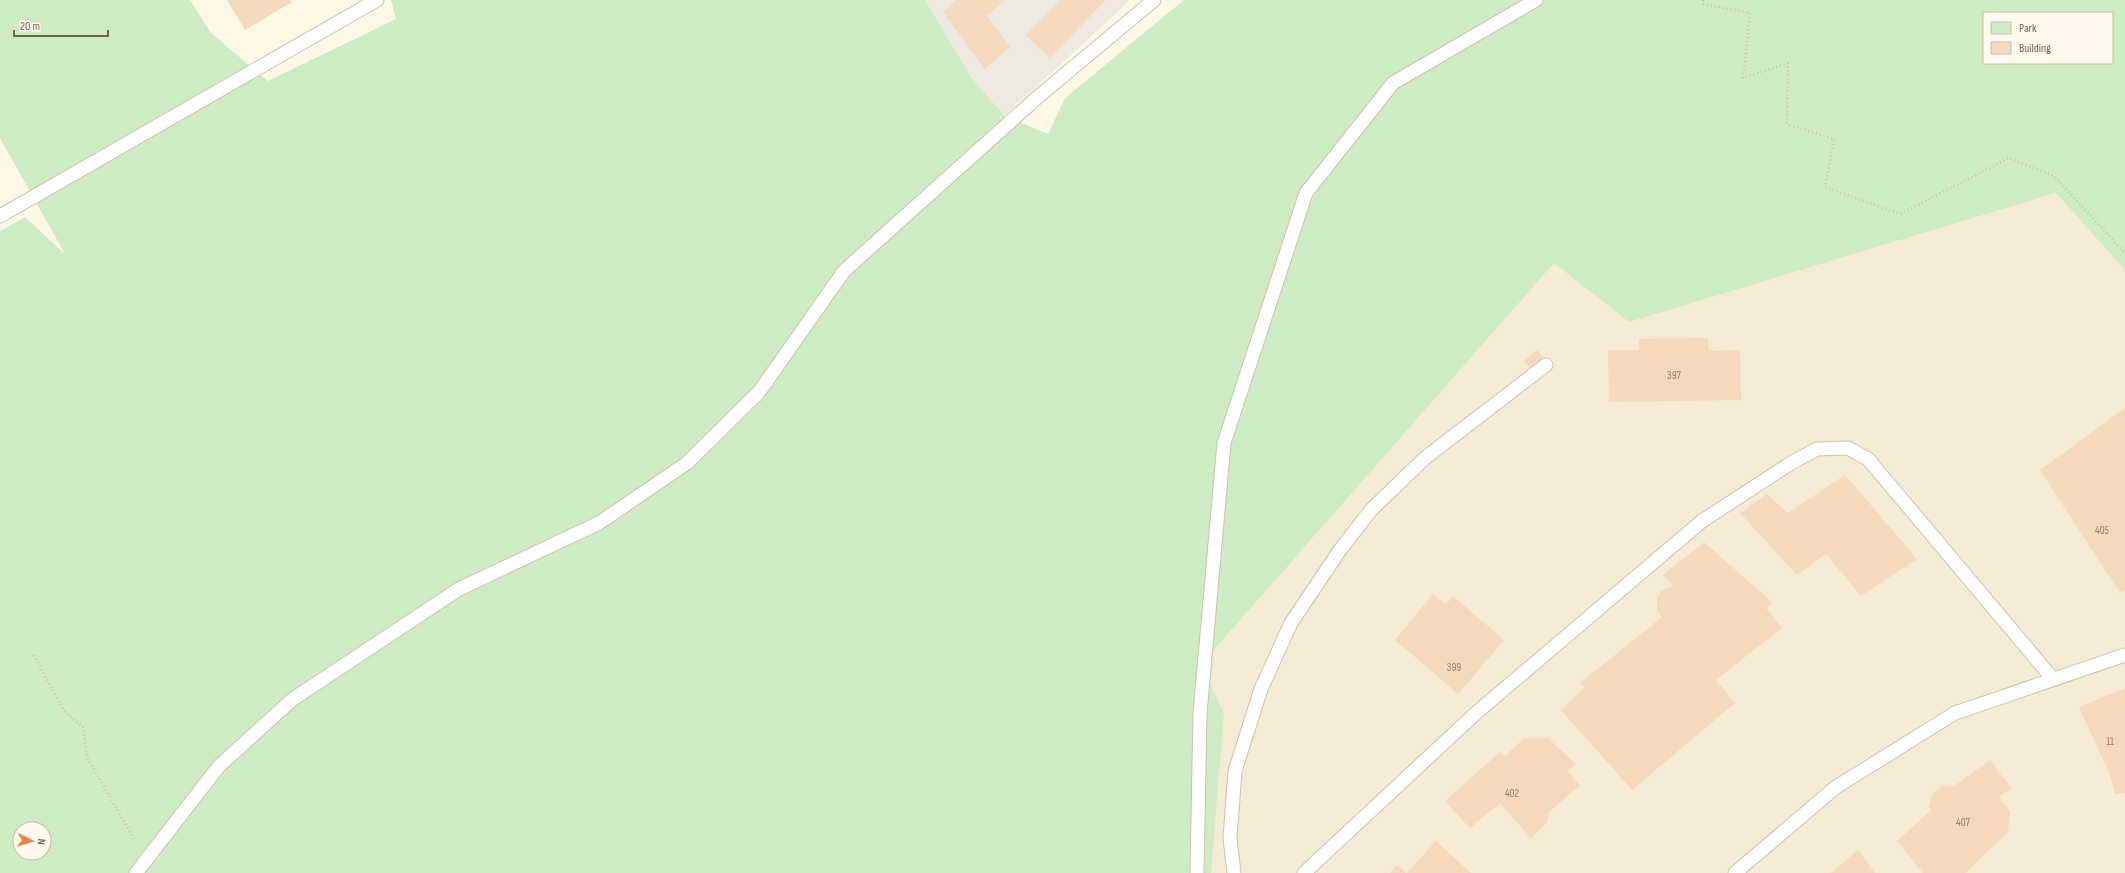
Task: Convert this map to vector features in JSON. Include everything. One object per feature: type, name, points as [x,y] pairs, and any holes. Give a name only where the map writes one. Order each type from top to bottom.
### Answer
[{"type":"lane","points":[[0,216],[377,0]]},
{"type":"lane","points":[[136,873],[219,766],[293,699],[459,590],[599,523],[687,463],[759,392],[844,271],[1039,96],[1154,0]]},
{"type":"lane","points":[[1197,873],[1200,713],[1224,443],[1306,193],[1393,82],[1536,0]]},
{"type":"lane","points":[[1234,873],[1230,838],[1235,771],[1261,689],[1290,623],[1340,550],[1371,510],[1426,458],[1546,365]]},
{"type":"lane","points":[[1304,873],[1476,712],[1702,522],[1791,463],[1817,449],[1848,448],[1868,459],[2053,679]]},
{"type":"lane","points":[[1735,873],[1836,787],[1955,713],[2125,655]]},
{"type":"path","points":[[1703,0],[1703,4],[1750,13],[1743,78],[1788,63],[1787,124],[1834,139],[1826,187],[1900,214],[2009,158],[2054,176],[2125,252]]},
{"type":"path","points":[[34,655],[64,711],[83,727],[87,757],[146,859]]},
{"type":"shaded area","points":[[925,0],[1130,0],[1005,116],[971,77]]},
{"type":"shaded area","points":[[2057,193],[2125,270],[2125,873],[1211,873],[1224,714],[1211,685],[1213,651],[1554,262],[1629,322]]},
{"type":"green space","points":[[0,0],[190,0],[211,33],[268,81],[396,19],[391,0],[925,0],[971,77],[1005,116],[1048,134],[1065,98],[1184,0],[2125,0],[2125,270],[2056,193],[1629,322],[1554,263],[1213,651],[1211,685],[1224,714],[1211,873],[0,873],[0,231],[25,217],[65,254],[0,138]]},
{"type":"building","points":[[227,0],[291,0],[292,2],[245,30]]},
{"type":"building","points":[[956,0],[1005,0],[987,16],[1010,47],[985,69],[943,12]]},
{"type":"building","points":[[1060,0],[1106,0],[1050,58],[1026,35]]},
{"type":"building","points":[[1708,338],[1709,351],[1740,350],[1741,400],[1609,402],[1608,350],[1639,350],[1639,339]]},
{"type":"building","points":[[1537,350],[1545,360],[1533,371],[1524,361]]},
{"type":"building","points":[[2125,408],[2125,590],[2120,593],[2040,470]]},
{"type":"building","points":[[1845,475],[1917,559],[1861,596],[1826,554],[1797,575],[1740,513],[1767,494],[1788,513]]},
{"type":"building","points":[[1704,542],[1773,603],[1766,608],[1782,628],[1716,680],[1735,703],[1632,790],[1561,710],[1585,687],[1580,683],[1662,617],[1657,609],[1657,600],[1661,591],[1674,586],[1663,575]]},
{"type":"building","points":[[1433,594],[1446,605],[1453,596],[1504,640],[1458,694],[1395,640]]},
{"type":"building","points":[[2125,688],[2125,793],[2115,794],[2110,775],[2079,707]]},
{"type":"building","points":[[1548,738],[1576,764],[1567,771],[1580,785],[1548,813],[1548,821],[1531,838],[1500,803],[1470,828],[1445,801],[1500,752],[1505,756],[1523,739]]},
{"type":"building","points":[[1990,760],[2011,788],[1999,797],[2010,812],[2008,832],[1965,873],[1923,873],[1897,841],[1931,810],[1929,807],[1932,795],[1942,786],[1953,787]]},
{"type":"building","points":[[1436,841],[1471,873],[1407,873]]},
{"type":"building","points":[[1858,850],[1875,873],[1831,873]]},
{"type":"building","points":[[1397,865],[1406,873],[1390,873]]}]
